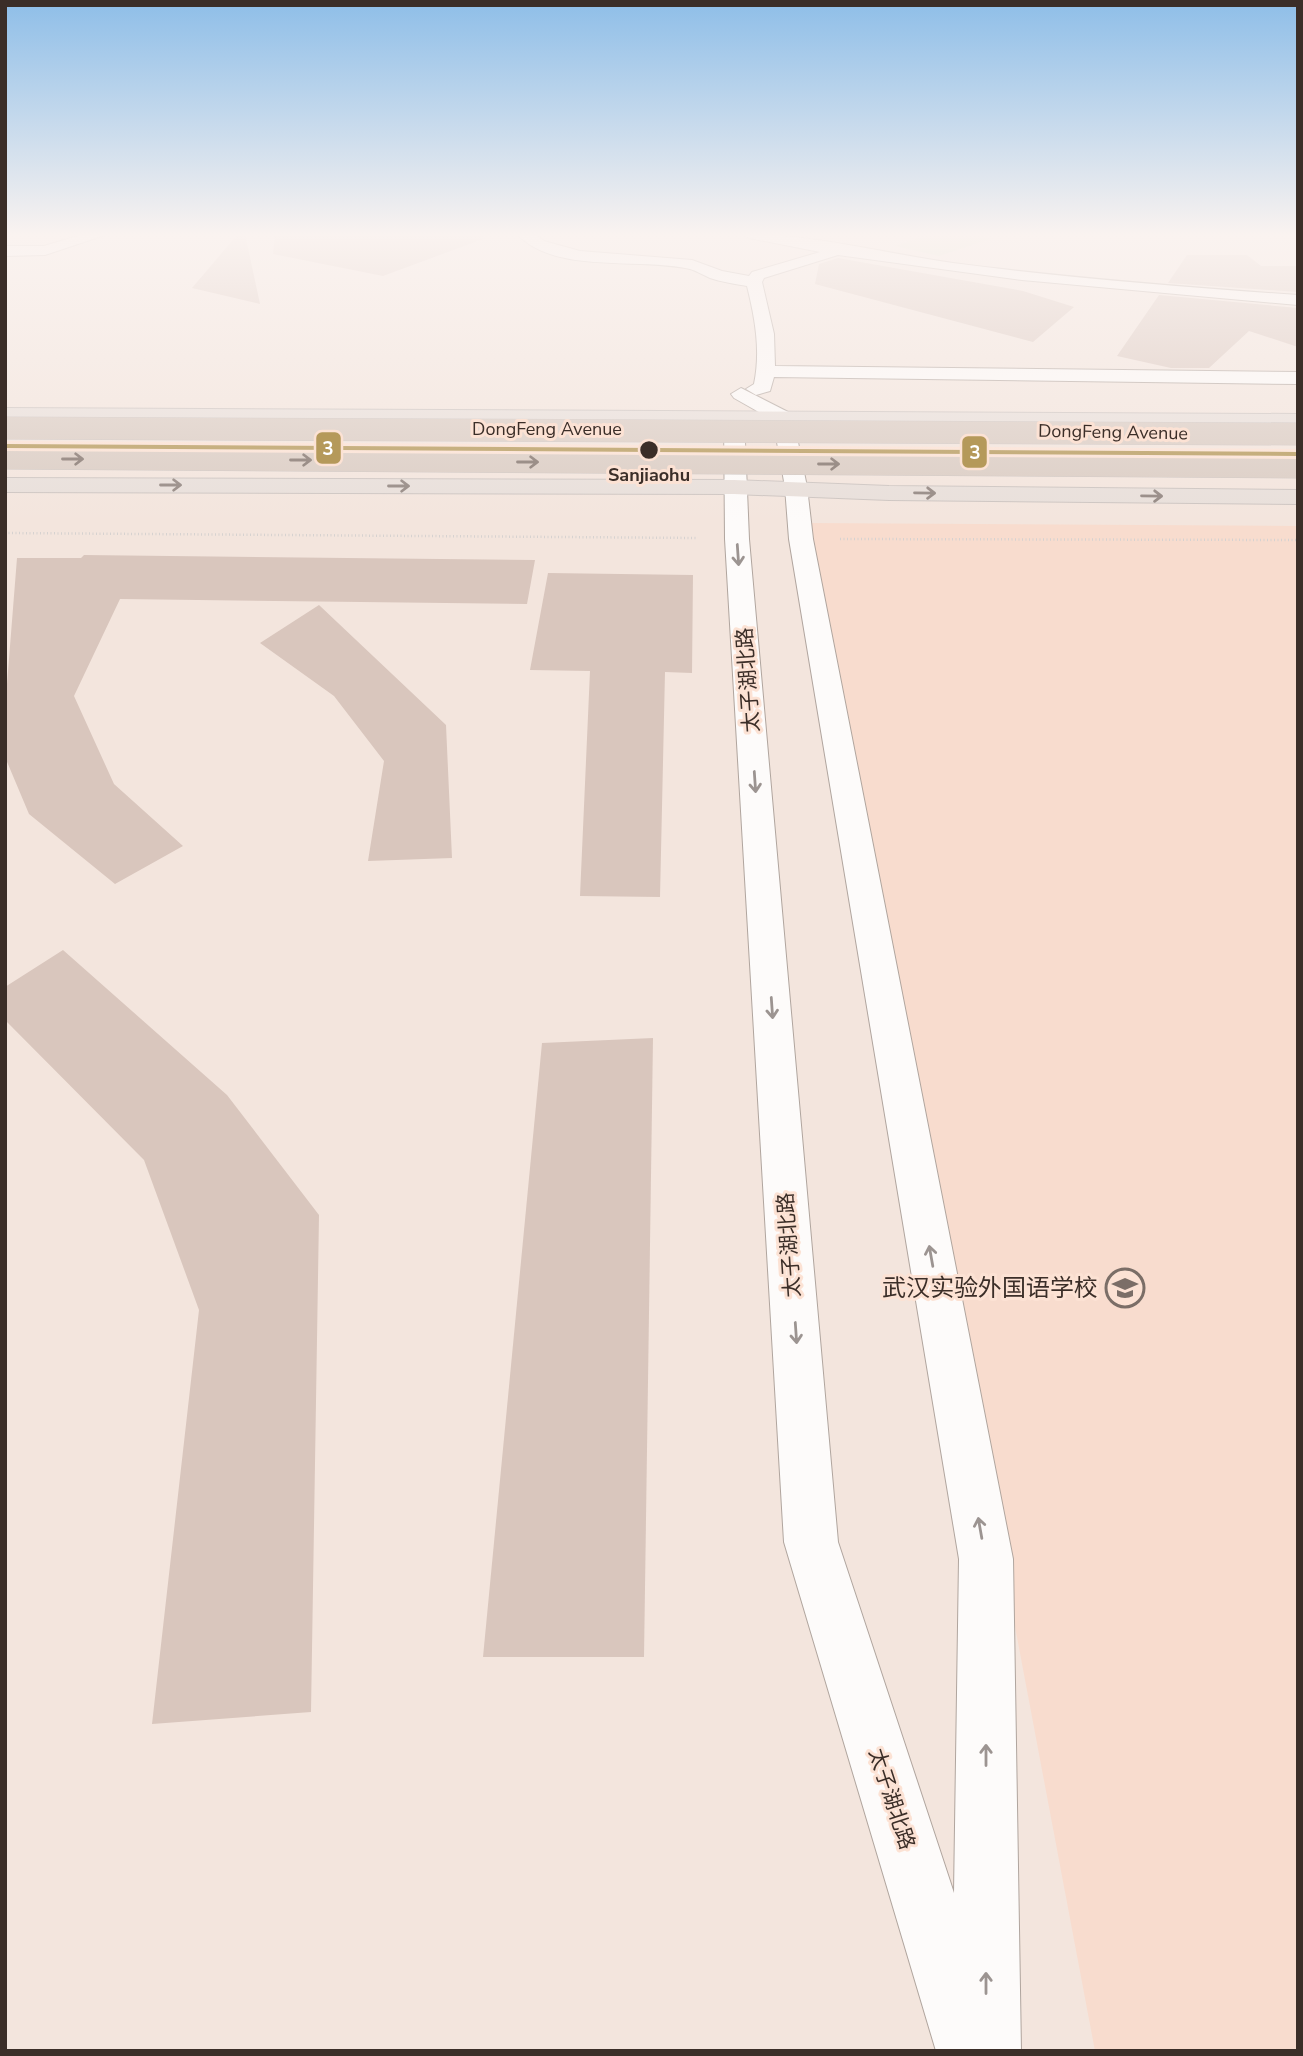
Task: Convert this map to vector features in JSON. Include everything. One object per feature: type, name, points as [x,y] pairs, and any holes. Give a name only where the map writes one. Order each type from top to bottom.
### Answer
[{"type":"highway","name":"DongFeng Avenue","points":[[5,428],[1298,434]]},
{"type":"highway","name":"DongFeng Avenue","points":[[5,458],[1298,467]]},
{"type":"main road","points":[[5,414],[1298,420]]},
{"type":"main road","points":[[5,485],[734,486],[889,493],[1298,497]]},
{"type":"street","points":[[763,330],[767,371],[762,387],[741,394],[783,417],[796,487],[801,539],[986,1559],[986,2051]]},
{"type":"street","points":[[767,371],[1298,378]]},
{"type":"street","name":"太子湖北路","points":[[734,417],[737,539],[811,1542],[971,2051]]},
{"type":"path","points":[[5,533],[737,539]]},
{"type":"path","points":[[801,539],[1298,540]]},
{"type":"shaded area","name":"武汉实验外国语学校","points":[[807,523],[1298,526],[1298,2051],[1095,2051]]},
{"type":"building","points":[[988,330],[1047,330],[1033,342]]},
{"type":"building","points":[[1135,330],[1298,330],[1298,347],[1249,331],[1209,368],[1171,368],[1117,356]]},
{"type":"building","points":[[84,555],[535,560],[527,604],[120,599],[74,696],[114,784],[183,846],[115,884],[29,814],[5,757],[5,709],[17,558],[81,558]]},
{"type":"building","points":[[548,573],[693,575],[692,673],[665,672],[660,897],[580,896],[590,671],[530,670]]},
{"type":"building","points":[[319,605],[446,725],[452,858],[368,861],[384,761],[334,696],[260,643]]},
{"type":"building","points":[[63,950],[227,1095],[319,1215],[311,1712],[152,1724],[199,1310],[144,1160],[5,1020],[5,987]]},
{"type":"building","points":[[653,1038],[644,1657],[483,1657],[542,1043]]},
{"type":"transit line","name":"3","points":[[5,446],[1298,454]]},
{"type":"place","name":"Sanjiaohu","points":[[649,450]]},
{"type":"place","name":"武汉实验外国语学校","points":[[1125,1288]]}]
